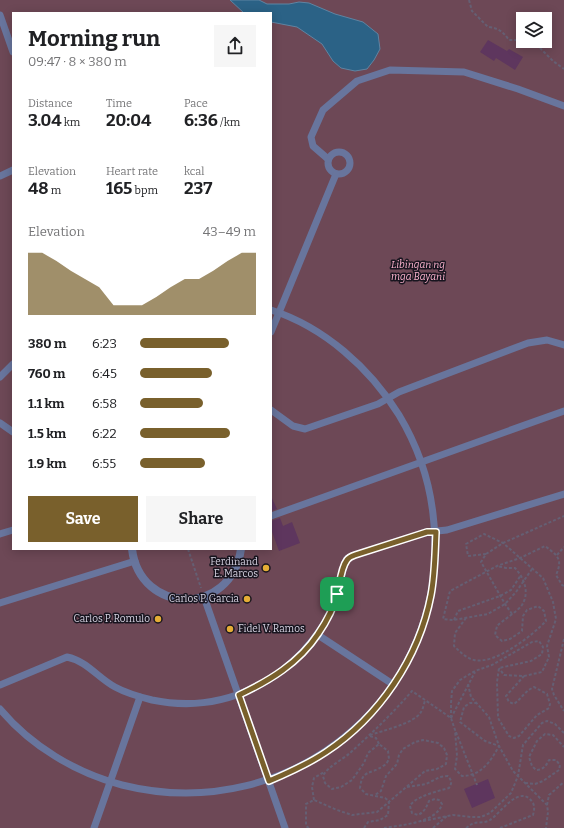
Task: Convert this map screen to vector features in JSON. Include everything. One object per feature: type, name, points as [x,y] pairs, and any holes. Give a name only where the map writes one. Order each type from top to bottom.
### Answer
[{"type":"street","points":[[132,550],[134,561],[145,580],[162,593],[183,599],[204,597],[214,592],[230,578],[236,569],[240,559],[241,550]]},
{"type":"lane","points":[[0,15],[12,49]]},
{"type":"lane","points":[[328,159],[313,146],[311,137],[323,110],[357,81],[390,70],[464,72],[518,89],[564,106]]},
{"type":"lane","points":[[344,152],[349,157],[350,165],[346,172],[336,174],[332,172],[328,166],[328,159],[333,153],[344,152]]},
{"type":"lane","points":[[0,176],[12,170]]},
{"type":"lane","points":[[272,330],[336,174]]},
{"type":"lane","points":[[0,709],[28,737],[53,755],[81,770],[110,782],[141,790],[173,794],[199,794],[238,789],[269,781],[320,756],[351,733],[374,710],[394,685],[410,657],[422,627],[431,596],[435,564],[436,532],[431,496],[421,462],[407,429],[388,398],[366,371],[340,348],[310,328],[279,312],[272,310]]},
{"type":"lane","points":[[272,411],[293,426],[305,429],[378,404],[399,392],[528,343],[547,340],[564,345]]},
{"type":"lane","points":[[0,377],[12,365]]},
{"type":"lane","points":[[272,516],[564,411]]},
{"type":"lane","points":[[0,423],[12,431]]},
{"type":"lane","points":[[0,685],[67,657],[76,658],[115,687],[140,697],[164,702],[186,703],[212,701],[239,695],[260,685],[281,672],[301,654],[318,635],[330,613],[337,594],[344,565],[348,558],[427,532],[447,530],[564,494]]},
{"type":"lane","points":[[0,534],[12,530]]},
{"type":"lane","points":[[0,603],[134,561]]},
{"type":"lane","points":[[204,597],[285,828]]},
{"type":"lane","points":[[318,635],[394,685]]},
{"type":"lane","points":[[94,828],[140,697]]},
{"type":"path","points":[[470,0],[472,11],[488,27],[496,28],[503,32],[508,40],[516,40]]},
{"type":"path","points":[[540,48],[553,61],[564,69]]},
{"type":"path","points":[[512,614],[481,562],[486,554],[503,543],[564,516]]},
{"type":"path","points":[[486,554],[468,556],[466,544],[484,534],[503,543],[542,578],[553,602],[556,619],[547,646],[549,658],[542,672],[524,676],[504,675],[499,668]]},
{"type":"path","points":[[532,569],[516,592],[505,604],[488,614],[454,620],[443,619],[450,591],[497,566],[520,558],[545,546],[557,555],[560,566],[556,575],[564,586]]},
{"type":"path","points":[[557,555],[564,547]]},
{"type":"path","points":[[188,550],[204,597]]},
{"type":"path","points":[[466,618],[455,633],[454,646],[464,656],[475,660],[487,660],[506,652],[539,629],[546,621],[544,612],[538,606],[527,610],[524,616],[522,631],[510,639],[502,641],[495,635],[497,626],[521,606],[526,592],[524,581],[515,568],[497,566]]},
{"type":"path","points":[[454,620],[458,611],[500,596],[512,590],[521,575]]},
{"type":"path","points":[[564,639],[552,689],[564,711]]},
{"type":"path","points":[[477,785],[451,718],[450,703],[452,691],[460,680],[475,671],[492,665],[532,642],[539,641],[543,647],[542,654],[531,662],[499,668]]},
{"type":"path","points":[[499,668],[497,682],[498,718],[509,736],[514,738],[519,736],[537,715],[549,708],[550,704],[547,694],[534,687],[527,690],[514,704],[508,702],[506,696],[524,676]]},
{"type":"path","points":[[451,718],[475,671]]},
{"type":"path","points":[[468,684],[471,697],[489,717],[499,746],[513,771],[547,805]]},
{"type":"path","points":[[314,800],[312,788],[314,778],[349,754],[402,703],[412,691],[451,718]]},
{"type":"path","points":[[368,735],[395,727],[420,714],[425,700]]},
{"type":"path","points":[[477,703],[470,703],[464,707],[460,722],[485,741],[499,746]]},
{"type":"path","points":[[384,828],[420,822],[453,814],[481,817],[490,813],[511,793],[518,776],[523,745],[542,723],[547,722],[555,724],[564,733]]},
{"type":"path","points":[[455,730],[457,756],[455,769],[462,776],[473,774],[490,762],[499,746]]},
{"type":"path","points":[[525,782],[535,784],[543,781],[558,770],[560,765],[556,760],[549,760],[544,768],[539,770],[536,770],[532,766],[529,757],[541,737],[545,734],[553,735],[564,747]]},
{"type":"path","points":[[368,735],[376,738],[379,744],[388,751],[390,759],[384,766],[365,774],[361,780],[360,788],[366,794],[375,795],[389,800]]},
{"type":"path","points":[[314,800],[336,810],[352,815],[377,812],[389,800],[425,771],[437,769],[446,764],[447,756],[444,748],[438,743],[423,740],[415,742],[403,750],[399,756],[397,764],[386,776],[381,791],[375,795]]},
{"type":"path","points":[[325,771],[323,776],[325,783],[332,789],[342,787],[352,780],[364,763],[368,753],[379,744]]},
{"type":"path","points":[[407,787],[426,784],[440,777],[448,776],[452,780],[452,784],[449,788],[435,791],[412,802],[410,806],[412,813],[418,815],[426,809],[429,801],[435,799],[440,800],[442,804],[440,810],[436,814],[420,822]]},
{"type":"path","points":[[546,828],[549,795],[564,782]]},
{"type":"path","points":[[466,828],[473,823],[489,821],[510,801],[518,797],[526,797],[532,802],[535,810],[533,815],[500,828]]},
{"type":"path","points":[[307,827],[306,804],[314,800]]},
{"type":"path","points":[[364,828],[368,822],[380,820],[388,815],[389,800]]},
{"type":"path","points":[[433,828],[448,816]]},
{"type":"green space","name":"Libingan ng mga Bayani","points":[[0,0],[564,0],[564,828],[0,828]]},
{"type":"water","points":[[230,0],[259,0],[267,4],[289,4],[299,2],[309,3],[335,14],[363,22],[378,34],[380,49],[367,69],[355,71],[341,68],[333,61],[322,44],[297,27],[272,22],[272,12],[243,12]]},
{"type":"building","points":[[488,40],[507,51],[509,49],[523,57],[515,70],[496,58],[494,61],[480,52]]},
{"type":"building","points":[[272,498],[277,509],[272,511]]},
{"type":"building","points":[[280,518],[283,526],[292,522],[300,543],[279,551],[272,532],[272,521]]},
{"type":"building","points":[[488,779],[495,798],[472,808],[464,789]]},
{"type":"place","name":"Ferdinand E. Marcos","points":[[266,568]]},
{"type":"place","name":"Carlos P. Garcia","points":[[247,599]]},
{"type":"place","name":"Carlos P. Romulo","points":[[158,619]]},
{"type":"place","name":"Fidel V. Ramos","points":[[230,629]]},
{"type":"route","points":[[427,532],[436,532],[435,564],[431,596],[422,627],[410,657],[394,685],[374,710],[351,733],[326,752],[298,768],[269,781],[239,695],[260,685],[281,672],[301,654],[318,635],[330,613],[337,594],[344,565],[348,558],[427,532]]}]
